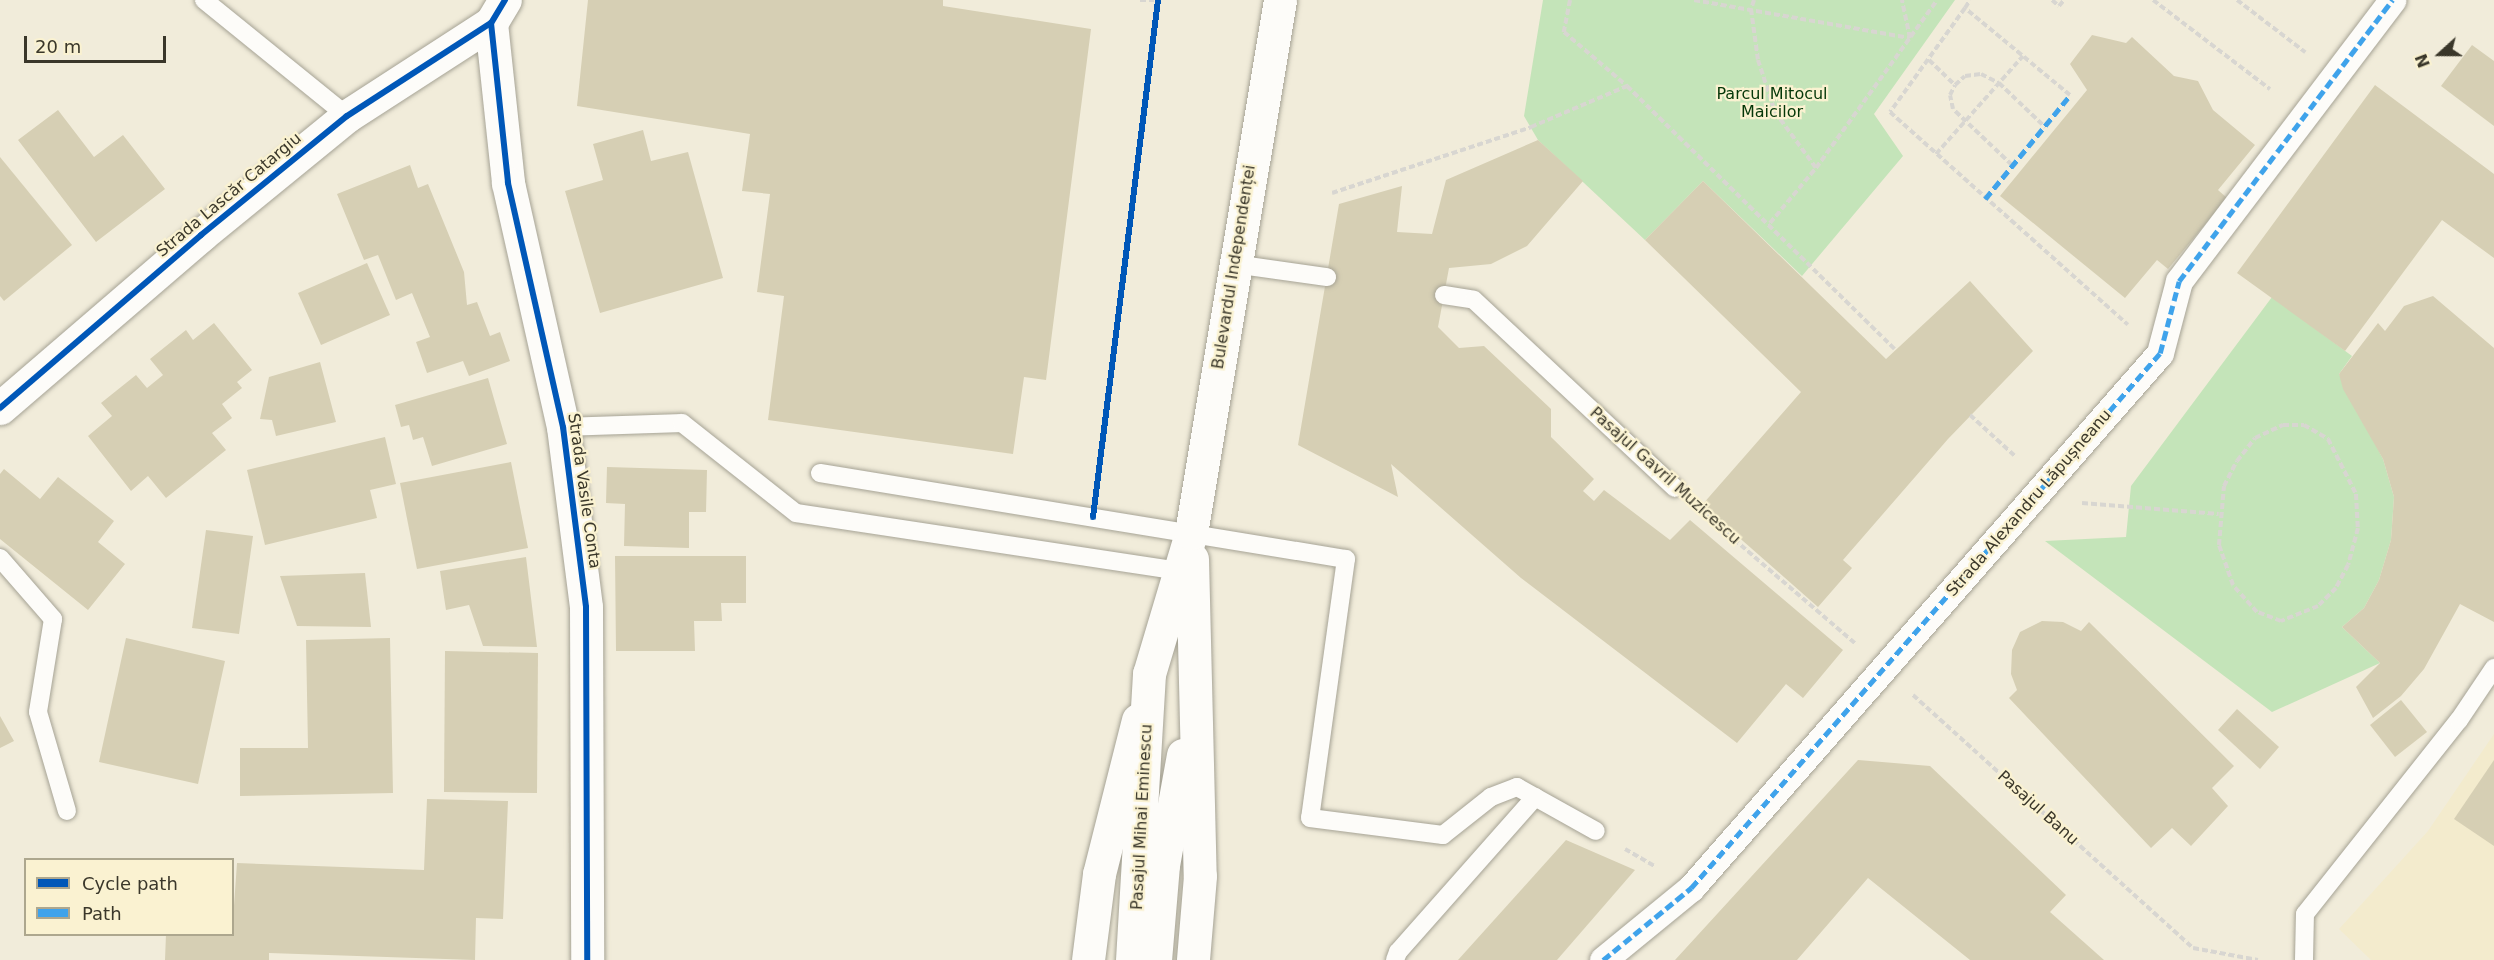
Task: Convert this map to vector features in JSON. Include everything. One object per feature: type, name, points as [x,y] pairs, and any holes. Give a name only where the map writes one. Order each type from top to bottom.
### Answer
[{"type":"main road","name":"Bulevardul Independenței","points":[[1149,674],[1191,533],[1234,264],[1280,0]]},
{"type":"main road","name":"Strada Lascăr Catargiu","points":[[0,408],[201,235],[347,116],[498,11]]},
{"type":"main road","name":"Strada Vasile Conta","points":[[498,11],[508,183],[563,427],[586,607],[587,960]]},
{"type":"main road","name":"Bulevardul Independenței","points":[[1191,533],[1196,682]]},
{"type":"main road","name":"Pasajul Mihai Eminescu","points":[[1132,960],[1149,674]]},
{"type":"main road","points":[[1088,960],[1099,874],[1149,674]]},
{"type":"main road","name":"Pasajul Mihai Eminescu","points":[[1155,960],[1163,866],[1196,682]]},
{"type":"main road","points":[[1193,960],[1200,876],[1196,682]]},
{"type":"street","name":"Strada Alexandru Lăpușneanu","points":[[1603,960],[1691,888],[2160,353],[2179,281],[2337,76],[2392,0]]},
{"type":"lane","points":[[204,0],[347,116]]},
{"type":"lane","points":[[1234,264],[1327,277]]},
{"type":"lane","name":"Pasajul Gavril Muzicescu","points":[[1444,295],[1474,300],[1675,488]]},
{"type":"lane","points":[[563,427],[682,423],[796,513],[1179,571]]},
{"type":"lane","points":[[820,473],[1346,559],[1310,818],[1443,835],[1491,797],[1517,787],[1596,831]]},
{"type":"lane","points":[[0,558],[52,619],[38,712],[67,811]]},
{"type":"lane","points":[[2304,960],[2305,914],[2458,720],[2494,668]]},
{"type":"lane","points":[[1395,960],[1398,952],[1535,797]]},
{"type":"path","points":[[1140,0],[1156,0],[1157,12]]},
{"type":"path","points":[[1570,0],[1564,32],[1628,86],[1770,223],[1895,349]]},
{"type":"path","points":[[1694,0],[1910,38]]},
{"type":"path","points":[[1754,0],[1751,9],[1758,60],[1774,112],[1816,168]]},
{"type":"path","points":[[1902,0],[1910,38]]},
{"type":"path","points":[[1770,223],[1816,168],[1937,0]]},
{"type":"path","points":[[1970,0],[1890,112],[2114,313]]},
{"type":"path","points":[[2052,0],[2059,6],[2064,0]]},
{"type":"path","points":[[2153,0],[2270,89]]},
{"type":"path","points":[[2237,0],[2337,76]]},
{"type":"path","points":[[1965,8],[2070,95]]},
{"type":"path","points":[[1936,154],[2023,55]]},
{"type":"path","points":[[1929,60],[1955,85]]},
{"type":"path","points":[[2012,165],[1963,122],[1951,102],[1955,85],[1965,76],[1981,74],[1999,83],[2045,127]]},
{"type":"path","points":[[1332,193],[1531,127],[1628,86]]},
{"type":"path","points":[[1970,416],[2046,484]]},
{"type":"path","points":[[2283,425],[2304,425],[2328,439],[2342,461],[2356,494],[2358,528],[2348,566],[2336,588],[2318,606],[2281,621],[2257,612],[2233,585],[2219,545],[2219,514],[2224,486],[2236,461],[2255,438],[2283,425]]},
{"type":"path","points":[[2130,508],[2219,514]]},
{"type":"path","points":[[1596,831],[1691,888]]},
{"type":"shaded area","points":[[2494,734],[2494,960],[2371,960],[2339,929],[2428,831]]},
{"type":"green space","name":"Parcul Mitocul Maicilor","points":[[1543,0],[1955,0],[1874,114],[1903,156],[1802,276],[1703,181],[1645,240],[1538,140],[1524,116]]},
{"type":"green space","points":[[2272,297],[2352,356],[2339,374],[2383,459],[2394,497],[2391,540],[2379,580],[2364,608],[2342,627],[2380,663],[2272,712],[2045,541],[2126,537],[2131,486]]},
{"type":"building","points":[[588,0],[943,0],[943,6],[1091,29],[1046,380],[1024,377],[1013,454],[768,420],[784,296],[757,292],[770,194],[742,191],[750,134],[577,106]]},
{"type":"building","points":[[2092,35],[2126,43],[2132,37],[2174,76],[2198,81],[2213,110],[2255,145],[2218,190],[2227,198],[2168,269],[2157,260],[2125,298],[2000,196],[2087,90],[2070,64]]},
{"type":"building","points":[[2472,45],[2494,61],[2494,126],[2441,86]]},
{"type":"building","points":[[2375,85],[2494,174],[2494,258],[2442,220],[2345,351],[2237,273]]},
{"type":"building","points":[[58,110],[94,157],[123,135],[165,189],[96,242],[18,140]]},
{"type":"building","points":[[643,130],[651,161],[688,152],[723,278],[600,313],[565,191],[603,180],[593,144]]},
{"type":"building","points":[[1538,140],[1583,181],[1527,246],[1491,264],[1449,268],[1438,327],[1459,348],[1484,346],[1551,409],[1551,437],[1594,479],[1583,491],[1594,501],[1604,490],[1670,540],[1690,520],[1843,650],[1803,698],[1786,684],[1737,743],[1521,578],[1391,464],[1398,497],[1298,445],[1339,204],[1402,186],[1397,232],[1432,234],[1446,180]]},
{"type":"building","points":[[0,157],[72,245],[4,301],[0,296]]},
{"type":"building","points":[[410,165],[418,188],[428,184],[464,272],[467,305],[477,302],[490,336],[500,332],[510,361],[469,376],[463,361],[427,373],[416,342],[430,337],[412,293],[396,300],[378,255],[364,260],[337,194]]},
{"type":"building","points":[[1703,181],[1886,359],[1970,281],[2033,351],[1948,439],[1843,560],[1852,568],[1818,607],[1702,505],[1801,392],[1645,240]]},
{"type":"building","points":[[367,263],[390,315],[321,345],[298,293]]},
{"type":"building","points":[[2433,296],[2494,348],[2494,622],[2460,604],[2424,669],[2401,696],[2373,718],[2356,687],[2380,663],[2342,627],[2364,608],[2379,580],[2391,540],[2394,497],[2383,459],[2343,389],[2339,374],[2378,323],[2385,331],[2404,306]]},
{"type":"building","points":[[214,323],[252,370],[237,382],[242,388],[222,404],[232,418],[212,433],[226,450],[166,498],[148,476],[131,491],[88,436],[112,416],[101,403],[136,375],[147,388],[163,375],[150,359],[186,330],[193,340]]},
{"type":"building","points":[[320,362],[336,422],[276,436],[272,420],[260,419],[269,377]]},
{"type":"building","points":[[488,378],[507,444],[432,466],[423,437],[413,440],[409,425],[401,427],[395,405]]},
{"type":"building","points":[[385,437],[396,484],[370,490],[377,518],[265,545],[247,470]]},
{"type":"building","points":[[511,462],[528,548],[417,569],[400,483]]},
{"type":"building","points":[[607,467],[707,470],[706,512],[689,512],[689,548],[624,546],[625,504],[606,503]]},
{"type":"building","points":[[4,469],[40,499],[58,477],[114,521],[98,542],[125,564],[88,610],[0,539],[0,474]]},
{"type":"building","points":[[206,530],[253,536],[239,634],[192,628]]},
{"type":"building","points":[[615,556],[746,556],[746,603],[721,603],[722,621],[694,621],[695,651],[616,651]]},
{"type":"building","points":[[526,557],[537,647],[483,646],[469,605],[446,610],[440,571]]},
{"type":"building","points":[[365,573],[371,627],[297,626],[280,576]]},
{"type":"building","points":[[2042,621],[2063,622],[2081,631],[2089,622],[2234,766],[2212,788],[2228,806],[2191,846],[2172,828],[2151,848],[2009,698],[2017,690],[2011,674],[2012,650],[2020,632]]},
{"type":"building","points":[[126,638],[225,661],[198,784],[99,762]]},
{"type":"building","points":[[390,638],[393,793],[240,796],[240,748],[308,748],[306,640]]},
{"type":"building","points":[[445,651],[538,653],[537,793],[444,792]]},
{"type":"building","points":[[2401,700],[2427,732],[2395,757],[2370,725]]},
{"type":"building","points":[[2237,709],[2279,747],[2260,769],[2218,730]]},
{"type":"building","points":[[0,716],[14,741],[0,748]]},
{"type":"building","points":[[1858,760],[1930,766],[2066,895],[2050,912],[2104,960],[1970,960],[1868,878],[1797,960],[1675,960]]},
{"type":"building","points":[[2494,760],[2494,846],[2454,819]]},
{"type":"building","points":[[427,799],[508,801],[503,919],[476,918],[475,960],[269,953],[269,960],[165,960],[166,936],[234,936],[237,863],[424,870]]},
{"type":"building","points":[[1566,840],[1635,870],[1557,960],[1458,960]]},
{"type":"marked path","points":[[1603,960],[1691,888],[2160,353],[2179,281],[2392,0]]},
{"type":"marked path","points":[[1985,199],[2070,95]]},
{"type":"cycle path","points":[[505,0],[491,23],[508,183],[563,427],[586,607],[587,960]]},
{"type":"cycle path","points":[[1093,517],[1158,0]]},
{"type":"cycle path","points":[[0,408],[201,235],[347,116],[491,23]]}]
